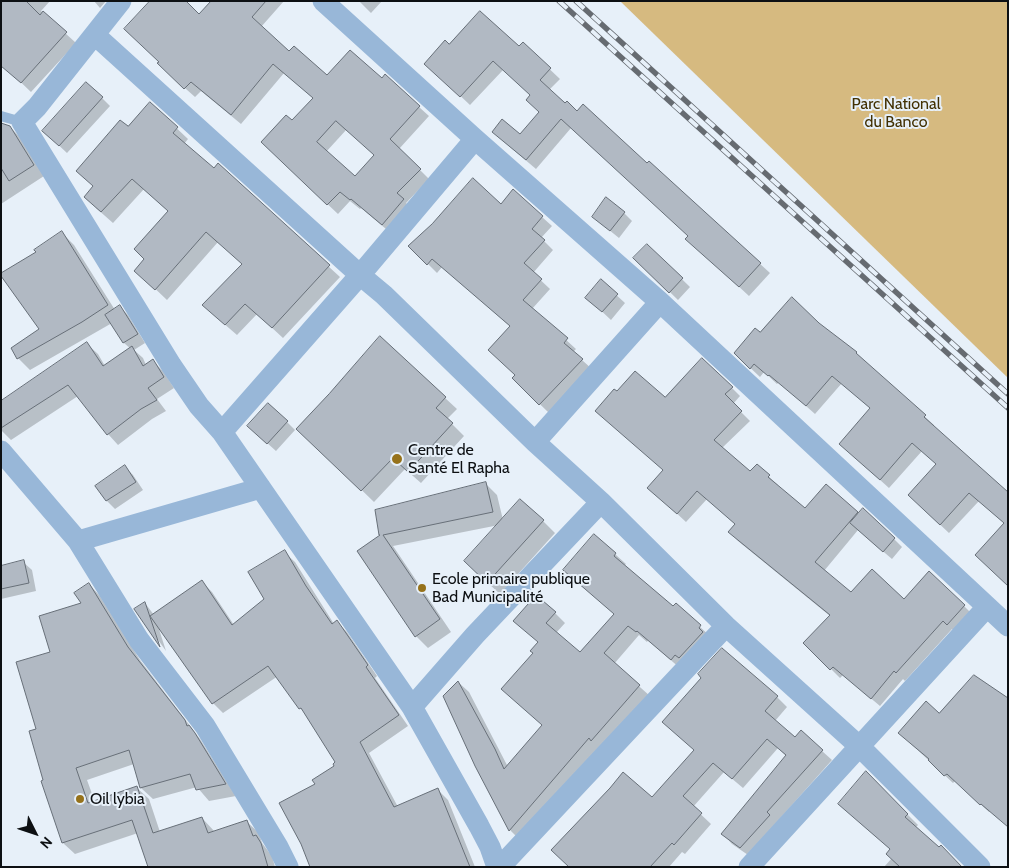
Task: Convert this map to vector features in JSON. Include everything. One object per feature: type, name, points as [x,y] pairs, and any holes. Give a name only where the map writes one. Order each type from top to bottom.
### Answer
[{"type":"street","points":[[121,1],[96,35],[37,107],[22,122],[171,365],[200,406],[222,432],[412,707],[479,826],[499,867],[726,626]]},
{"type":"street","points":[[323,1],[475,139],[660,302],[1008,626]]},
{"type":"street","points":[[96,35],[384,295],[535,442],[601,502],[726,626],[859,746],[980,867]]},
{"type":"street","points":[[222,432],[360,275],[475,139]]},
{"type":"street","points":[[535,442],[660,302]]},
{"type":"street","points":[[1,451],[78,541],[139,640],[205,726],[278,847],[288,867]]},
{"type":"street","points":[[78,541],[261,488]]},
{"type":"street","points":[[412,707],[475,635],[601,502]]},
{"type":"street","points":[[750,867],[986,607]]},
{"type":"lane","points":[[1,116],[22,122]]},
{"type":"green space","name":"Parc National du Banco","points":[[620,1],[1008,1],[1008,378]]},
{"type":"building","points":[[1,1],[26,1],[40,15],[43,11],[67,32],[21,83],[1,66]]},
{"type":"building","points":[[150,1],[186,1],[199,14],[211,1],[266,1],[252,17],[289,51],[294,46],[327,75],[350,50],[382,78],[385,74],[420,106],[390,139],[421,169],[397,193],[404,199],[382,225],[340,192],[327,205],[261,142],[286,115],[292,120],[313,98],[273,64],[231,115],[191,82],[184,89],[124,29]],"holes":[[[336,121],[374,155],[355,176],[317,142]]]},
{"type":"building","points":[[480,11],[519,46],[523,42],[551,68],[540,80],[565,103],[567,101],[577,111],[583,104],[761,263],[739,287],[685,239],[688,236],[561,119],[526,160],[492,132],[502,119],[520,134],[539,112],[526,100],[530,95],[493,61],[460,97],[424,64],[445,40],[449,44]]},
{"type":"building","points":[[86,82],[103,97],[59,146],[42,131]]},
{"type":"building","points":[[150,102],[178,127],[173,133],[214,168],[218,163],[330,265],[272,328],[245,304],[225,325],[202,305],[242,264],[206,232],[155,290],[134,271],[144,259],[134,249],[168,211],[132,179],[101,212],[84,197],[93,186],[76,171],[120,120],[128,126]]},
{"type":"building","points":[[1,123],[10,126],[34,165],[9,181],[1,168]]},
{"type":"building","points":[[473,178],[501,204],[513,189],[543,216],[532,229],[545,240],[524,263],[542,279],[523,300],[568,338],[564,343],[583,359],[539,405],[512,378],[515,375],[488,350],[510,326],[432,259],[427,265],[408,246],[432,224]]},
{"type":"building","points":[[606,197],[625,212],[610,231],[592,217]]},
{"type":"building","points":[[62,231],[108,305],[17,359],[11,348],[39,329],[1,276],[1,273],[36,252],[34,250]]},
{"type":"building","points":[[647,244],[683,278],[669,293],[633,258]]},
{"type":"building","points":[[601,279],[618,294],[602,312],[585,298]]},
{"type":"building","points":[[792,297],[819,323],[857,352],[926,415],[924,417],[1008,492],[1008,586],[975,555],[1004,523],[969,493],[940,525],[908,495],[936,464],[912,443],[880,480],[839,444],[870,408],[832,376],[806,406],[754,364],[750,369],[734,353],[755,328],[760,332]]},
{"type":"building","points":[[120,305],[138,334],[123,343],[105,315]]},
{"type":"building","points":[[380,336],[446,397],[436,408],[453,423],[408,472],[393,458],[361,491],[296,429]]},
{"type":"building","points":[[87,342],[103,366],[132,346],[143,366],[153,359],[164,377],[148,388],[157,400],[141,409],[107,435],[68,385],[1,428],[1,401]]},
{"type":"building","points":[[702,358],[733,387],[725,394],[742,411],[714,440],[750,471],[757,464],[770,475],[768,477],[805,508],[826,484],[858,512],[815,562],[851,592],[872,569],[904,599],[929,571],[965,605],[947,625],[943,621],[896,673],[894,671],[871,699],[833,667],[830,670],[803,643],[830,615],[728,532],[735,524],[697,491],[677,514],[647,488],[663,470],[595,411],[614,389],[617,391],[635,371],[665,397]]},
{"type":"building","points":[[268,403],[288,421],[267,444],[247,426]]},
{"type":"building","points":[[125,465],[136,482],[106,501],[95,486]]},
{"type":"building","points":[[486,482],[493,512],[383,535],[440,619],[415,637],[357,551],[380,535],[375,510]]},
{"type":"building","points":[[520,499],[544,520],[487,583],[464,561]]},
{"type":"building","points":[[863,508],[895,538],[883,552],[850,523]]},
{"type":"building","points":[[594,534],[616,553],[614,556],[673,606],[676,603],[701,625],[699,628],[703,632],[679,658],[675,655],[671,660],[637,631],[628,626],[604,653],[640,685],[591,741],[589,738],[509,831],[475,766],[443,696],[458,681],[504,769],[542,725],[501,689],[533,653],[530,651],[538,642],[513,621],[536,595],[556,612],[546,623],[580,652],[614,614],[563,570]]},
{"type":"building","points":[[285,550],[306,586],[332,624],[337,620],[399,715],[360,742],[394,807],[438,788],[470,867],[310,867],[301,844],[279,803],[315,784],[312,780],[334,766],[335,762],[301,708],[299,709],[268,666],[212,704],[150,616],[202,580],[232,625],[264,599],[248,572]]},
{"type":"building","points":[[24,560],[29,583],[1,589],[1,566]]},
{"type":"building","points":[[89,583],[128,647],[185,720],[187,726],[189,725],[195,733],[226,784],[196,790],[190,774],[140,788],[129,750],[76,768],[88,803],[137,786],[153,833],[202,817],[208,833],[247,820],[253,836],[256,835],[261,843],[268,867],[148,867],[132,820],[62,843],[41,781],[43,780],[29,731],[36,729],[16,662],[50,652],[39,616],[81,603],[74,593]]},
{"type":"building","points":[[145,602],[160,647],[134,609]]},
{"type":"building","points":[[722,648],[778,696],[765,711],[795,737],[801,730],[823,750],[767,812],[770,815],[740,848],[721,834],[786,755],[767,739],[732,779],[713,763],[683,796],[702,813],[674,845],[672,843],[650,867],[569,867],[551,850],[623,772],[652,797],[694,750],[662,722],[701,678],[698,674]]},
{"type":"building","points":[[974,675],[1008,698],[1008,827],[980,805],[947,774],[944,776],[929,759],[898,733],[926,701],[939,713]]},
{"type":"building","points":[[866,771],[908,814],[905,817],[939,847],[941,845],[962,867],[900,867],[886,854],[890,849],[838,804]]},
{"type":"railway","points":[[559,1],[1008,408]]},
{"type":"railway","points":[[576,1],[1008,394]]},
{"type":"place","name":"Centre de Santé El Rapha","points":[[397,459]]},
{"type":"place","name":"Ecole primaire publique Bad Municipalité","points":[[422,588]]},
{"type":"place","name":"Oil lybia","points":[[80,799]]}]
